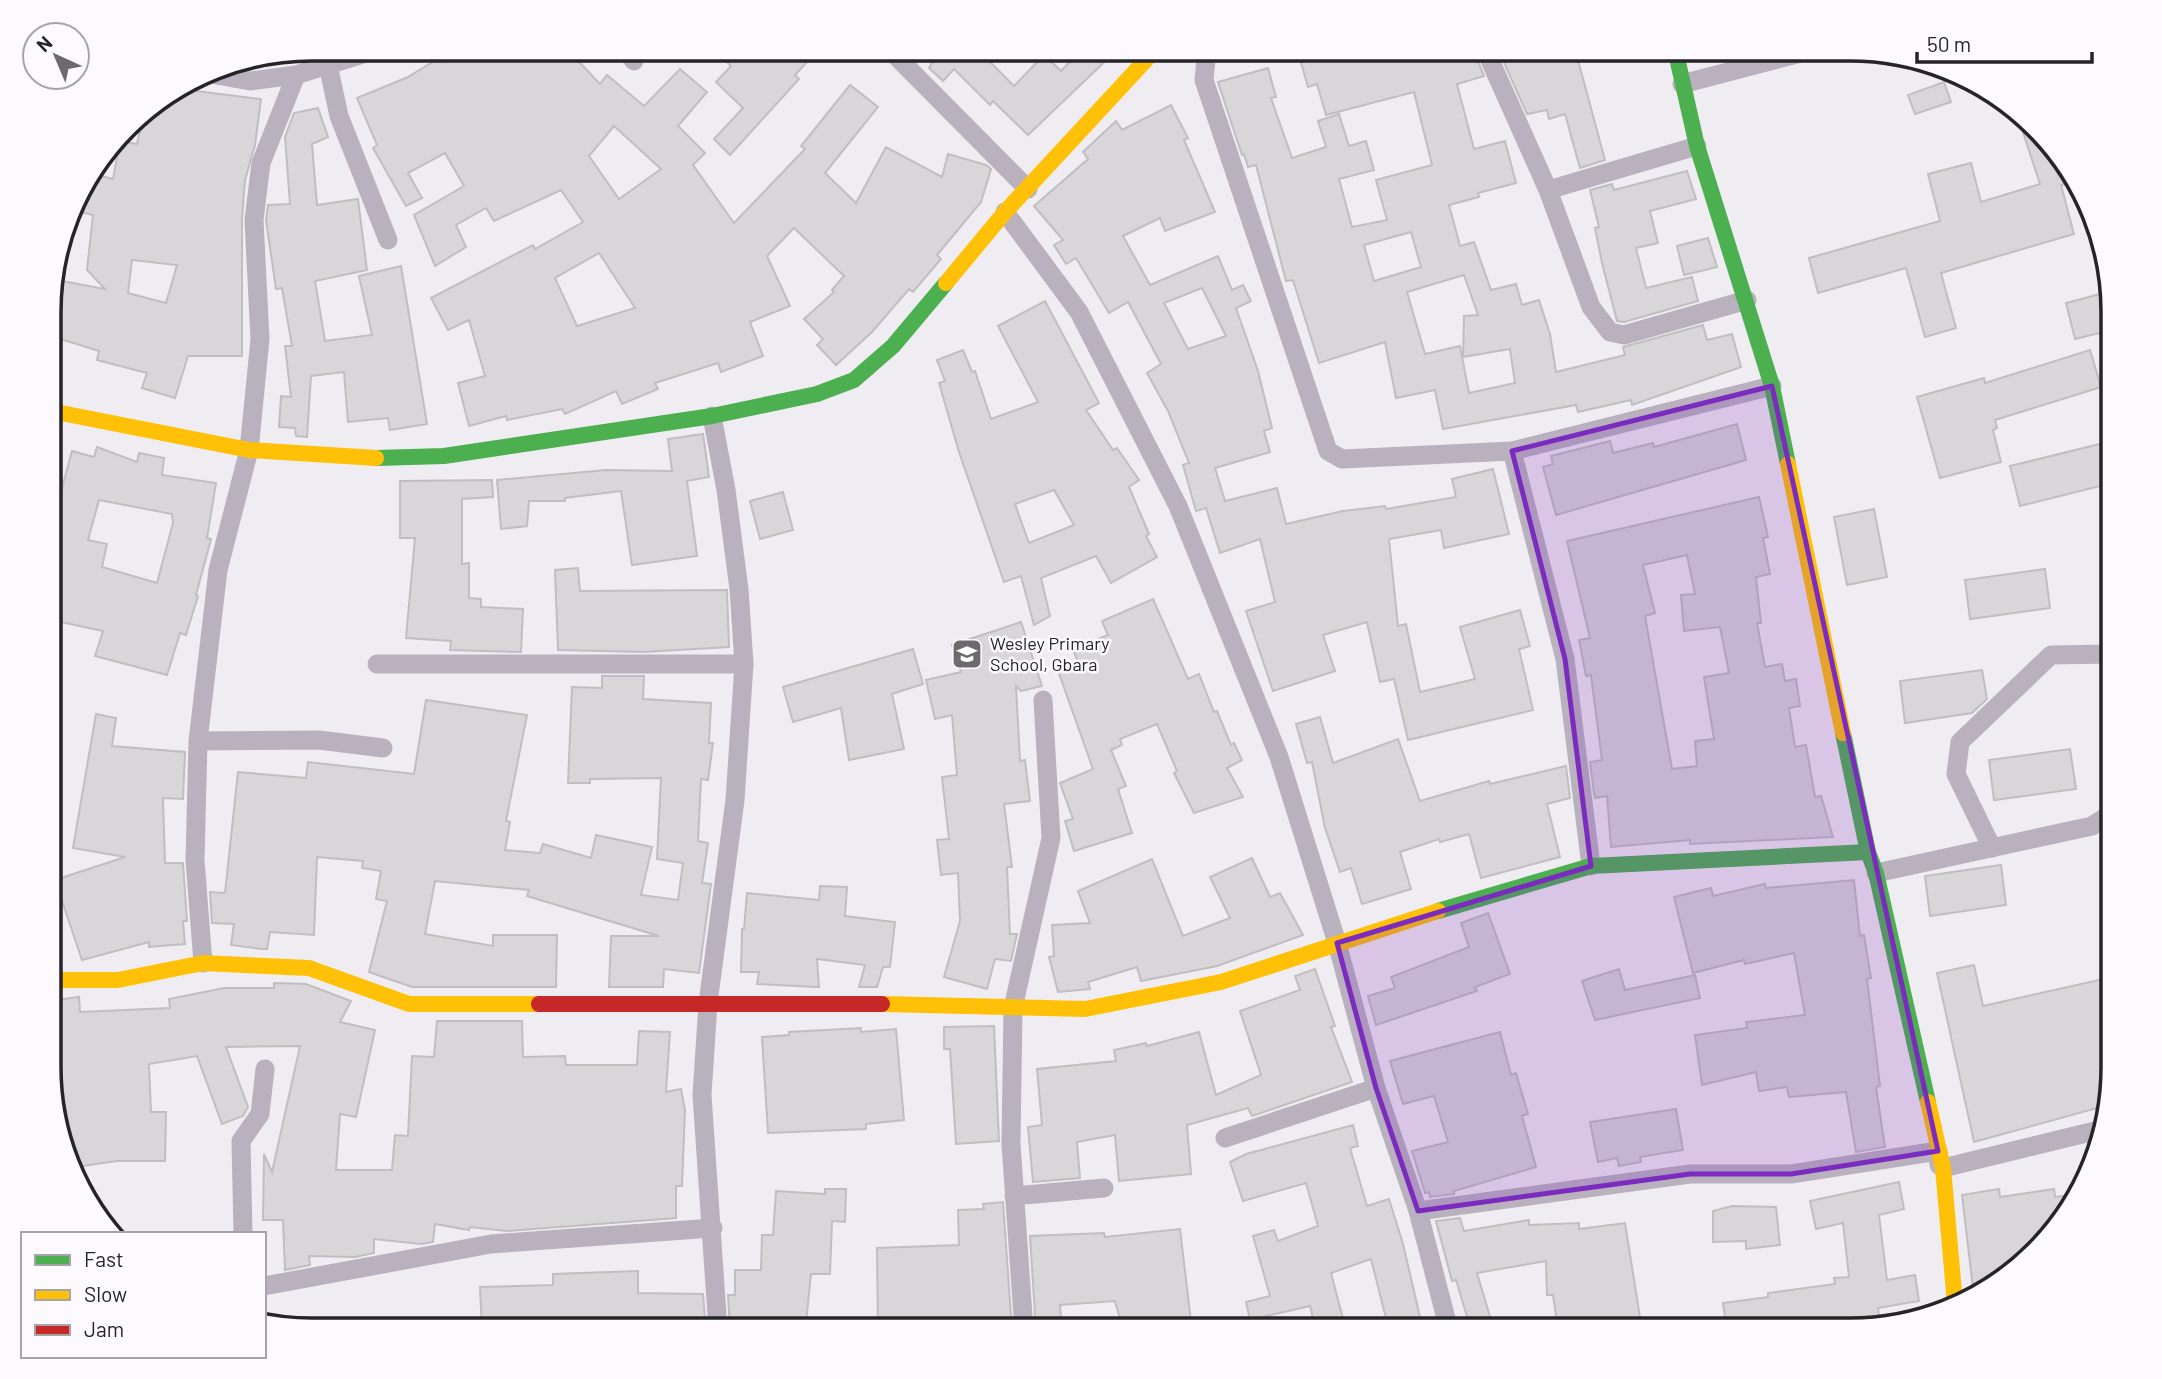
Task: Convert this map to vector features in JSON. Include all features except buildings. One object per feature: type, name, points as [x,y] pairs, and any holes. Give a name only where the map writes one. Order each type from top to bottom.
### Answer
[{"type":"street","points":[[226,77],[250,81],[296,75],[341,61]]},
{"type":"street","points":[[901,61],[1028,188]]},
{"type":"street","points":[[61,413],[248,450],[368,458],[444,456],[712,416],[817,394],[854,380],[893,346],[1005,212],[1145,61]]},
{"type":"street","points":[[1206,61],[1204,80],[1328,451],[1342,459],[1512,451],[1772,386]]},
{"type":"street","points":[[1490,61],[1548,190],[1591,307],[1610,332],[1624,335],[1747,300]]},
{"type":"street","points":[[1677,61],[1697,146],[1772,386],[1868,852],[1876,873],[1941,1160],[1953,1296]]},
{"type":"street","points":[[1682,84],[1770,61]]},
{"type":"street","points":[[328,65],[338,116],[388,240]]},
{"type":"street","points":[[203,963],[195,860],[198,741],[218,570],[248,450],[260,339],[254,220],[261,163],[296,75]]},
{"type":"street","points":[[1548,190],[1697,146]]},
{"type":"street","points":[[1005,212],[1079,312],[1178,506],[1279,757],[1337,943],[1376,1088],[1418,1210],[1446,1318]]},
{"type":"street","points":[[712,416],[726,490],[739,589],[744,664],[735,800],[708,1003],[702,1095],[717,1318]]},
{"type":"street","points":[[1512,451],[1565,659],[1591,866]]},
{"type":"street","points":[[1992,848],[1956,774],[1960,742],[2050,655],[2101,654]]},
{"type":"street","points":[[377,664],[744,664]]},
{"type":"street","points":[[1023,1318],[1011,1144],[1013,1008],[1051,838],[1043,700]]},
{"type":"street","points":[[198,741],[319,740],[383,748]]},
{"type":"street","points":[[1876,873],[2092,827],[2101,821]]},
{"type":"street","points":[[61,980],[118,980],[203,963],[309,968],[410,1004],[708,1003],[1085,1009],[1222,982],[1500,890],[1591,866],[1868,852]]},
{"type":"street","points":[[243,1232],[241,1141],[260,1114],[265,1069]]},
{"type":"street","points":[[1224,1138],[1376,1088]]},
{"type":"street","points":[[1418,1210],[1690,1174],[1791,1174],[1941,1160],[2092,1131]]},
{"type":"street","points":[[1014,1196],[1104,1188]]},
{"type":"street","points":[[266,1286],[491,1244],[713,1228]]},
{"type":"highlighted area","points":[[1772,386],[1938,1151],[1791,1174],[1690,1174],[1418,1211],[1376,1088],[1337,943],[1591,866],[1565,659],[1512,451]]},
{"type":"traffic: fast","points":[[1678,61],[1697,146],[1772,386],[1788,464]]},
{"type":"traffic: fast","points":[[376,458],[444,456],[712,416],[817,394],[854,380],[893,346],[946,283]]},
{"type":"traffic: fast","points":[[1843,733],[1868,852],[1876,873],[1928,1102]]},
{"type":"traffic: fast","points":[[1438,911],[1591,866],[1868,852]]},
{"type":"traffic: slow","points":[[946,283],[1005,212],[1145,61]]},
{"type":"traffic: slow","points":[[61,413],[249,450],[376,458]]},
{"type":"traffic: slow","points":[[1788,464],[1843,733]]},
{"type":"traffic: slow","points":[[882,1004],[1085,1009],[1221,982],[1438,911]]},
{"type":"traffic: slow","points":[[61,980],[118,980],[203,963],[309,968],[409,1004],[539,1004]]},
{"type":"traffic: slow","points":[[1928,1102],[1943,1168],[1954,1295]]},
{"type":"traffic: jam","points":[[539,1004],[882,1004]]},
{"type":"place","name":"Wesley Primary School, Gbara","points":[[967,654]]}]
